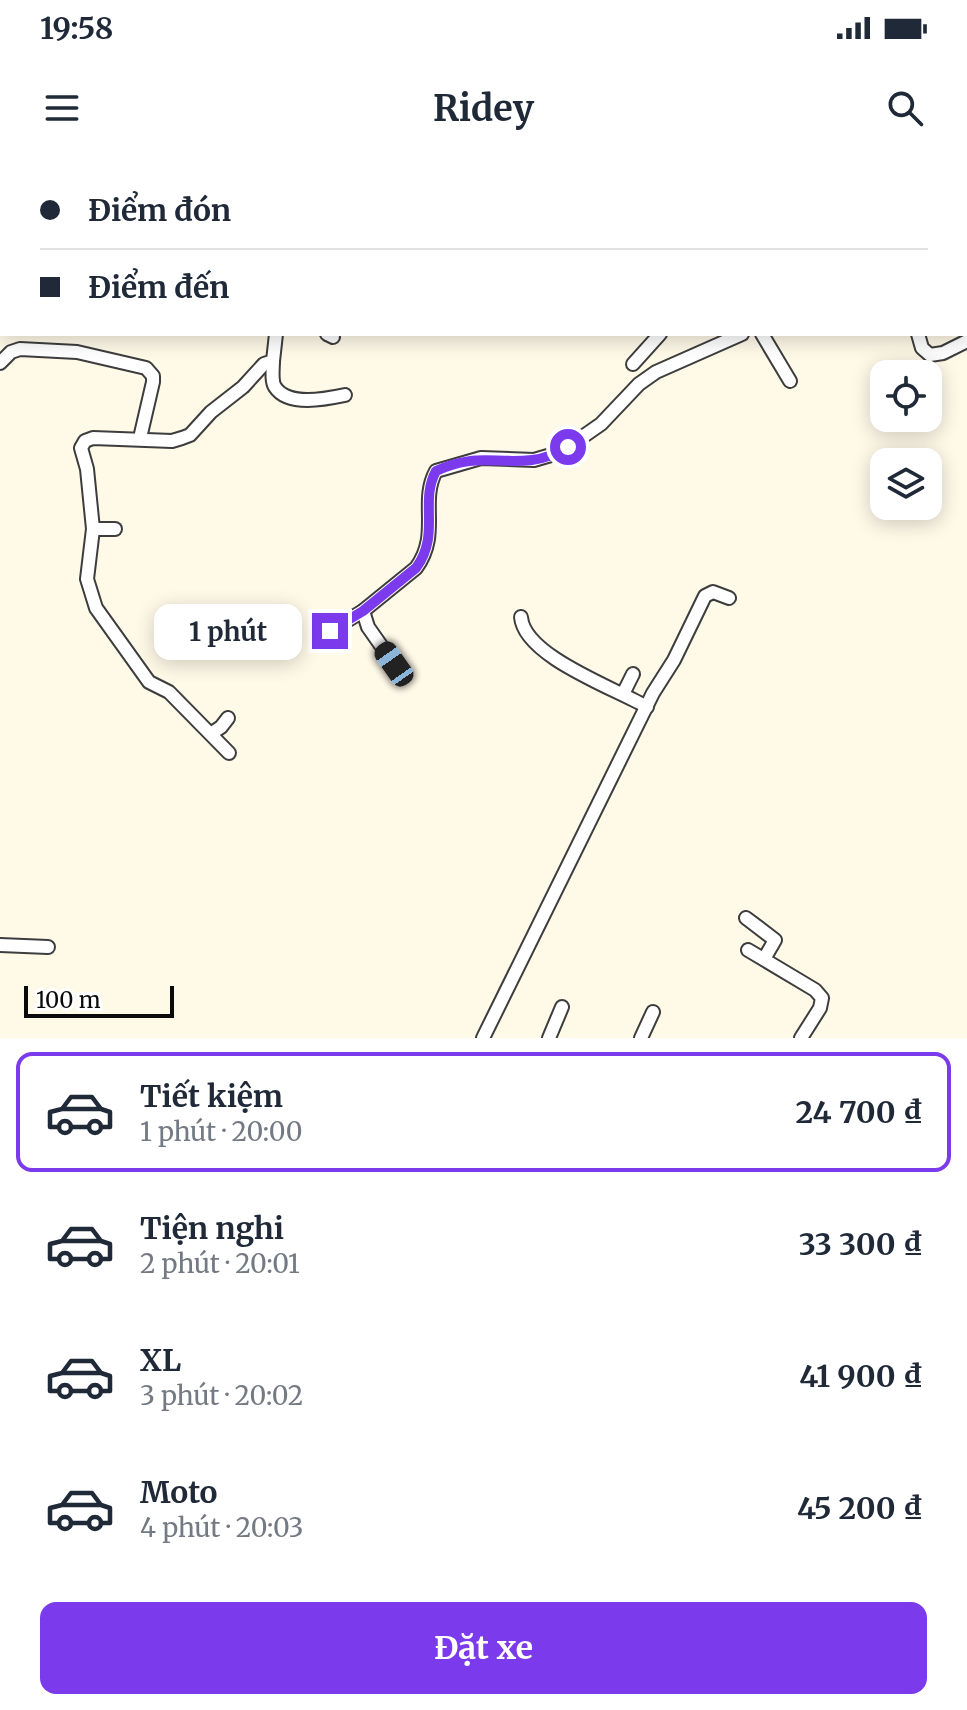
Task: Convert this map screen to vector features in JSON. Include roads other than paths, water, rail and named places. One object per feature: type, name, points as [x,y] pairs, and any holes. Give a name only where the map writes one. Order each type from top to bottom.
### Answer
[{"type":"street","points":[[276,336],[273,361],[275,388],[294,398],[316,401],[345,395]]},
{"type":"street","points":[[633,364],[658,336]]},
{"type":"street","points":[[707,336],[711,347]]},
{"type":"street","points":[[330,631],[363,611],[409,574],[427,552],[432,483],[436,471],[481,458],[534,460],[551,455],[601,424],[648,378],[737,336]]},
{"type":"street","points":[[763,336],[790,381]]},
{"type":"street","points":[[919,336],[922,348],[930,355],[943,353],[967,341]]},
{"type":"street","points":[[0,363],[11,352],[20,349],[77,352],[146,368],[153,376],[153,382],[140,438]]},
{"type":"street","points":[[229,753],[169,692],[149,682],[96,608],[87,579],[93,529],[83,443],[93,438],[172,441],[190,435],[264,364],[273,361]]},
{"type":"street","points":[[93,529],[115,529]]},
{"type":"street","points":[[409,574],[419,585]]},
{"type":"street","points":[[483,1038],[705,596],[713,592],[729,598]]},
{"type":"street","points":[[363,611],[368,627],[394,664]]},
{"type":"street","points":[[521,617],[528,637],[546,653],[647,707]]},
{"type":"street","points":[[623,694],[633,674]]},
{"type":"street","points":[[212,733],[228,718]]},
{"type":"street","points":[[746,918],[775,940],[764,959]]},
{"type":"street","points":[[0,945],[48,947]]},
{"type":"street","points":[[748,950],[815,990],[822,998],[820,1008],[801,1038]]},
{"type":"street","points":[[549,1038],[562,1007]]},
{"type":"street","points":[[641,1038],[653,1012]]}]
